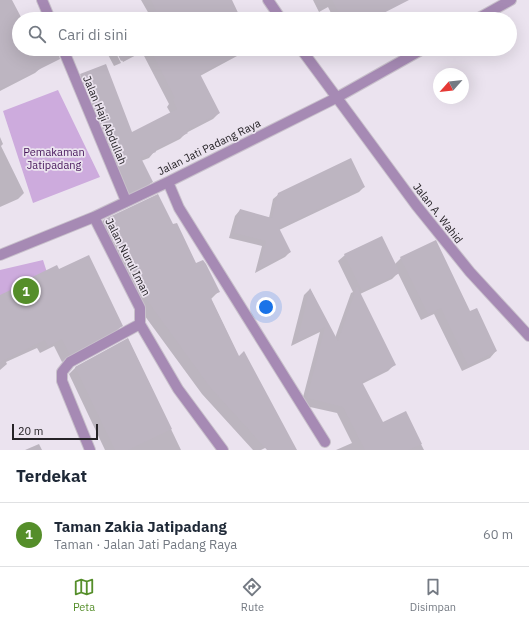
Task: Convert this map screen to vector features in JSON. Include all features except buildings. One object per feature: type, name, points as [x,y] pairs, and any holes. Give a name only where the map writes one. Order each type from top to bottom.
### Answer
[{"type":"street","points":[[42,0],[47,12]]},
{"type":"street","points":[[268,0],[276,12]]},
{"type":"street","points":[[490,12],[511,0]]},
{"type":"street","name":"Jalan Haji Abdullah","points":[[66,56],[126,201]]},
{"type":"street","name":"Jalan A. Wahid","points":[[306,56],[420,211],[470,272],[529,336]]},
{"type":"street","name":"Jalan Jati Padang Raya","points":[[0,255],[94,217],[168,182],[336,98],[411,56]]},
{"type":"street","points":[[168,182],[179,208],[325,442]]},
{"type":"street","name":"Jalan Nurul Iman","points":[[94,217],[140,308],[140,324]]},
{"type":"street","points":[[90,450],[62,381],[62,372],[70,362],[140,324],[178,389],[203,425],[223,450]]},
{"type":"green space","name":"Pemakaman Jatipadang","points":[[58,90],[100,177],[33,203],[3,111]]},
{"type":"green space","points":[[43,260],[60,313],[0,326],[0,270]]},
{"type":"place","name":"Taman Zakia Jatipadang","points":[[26,291]]}]
